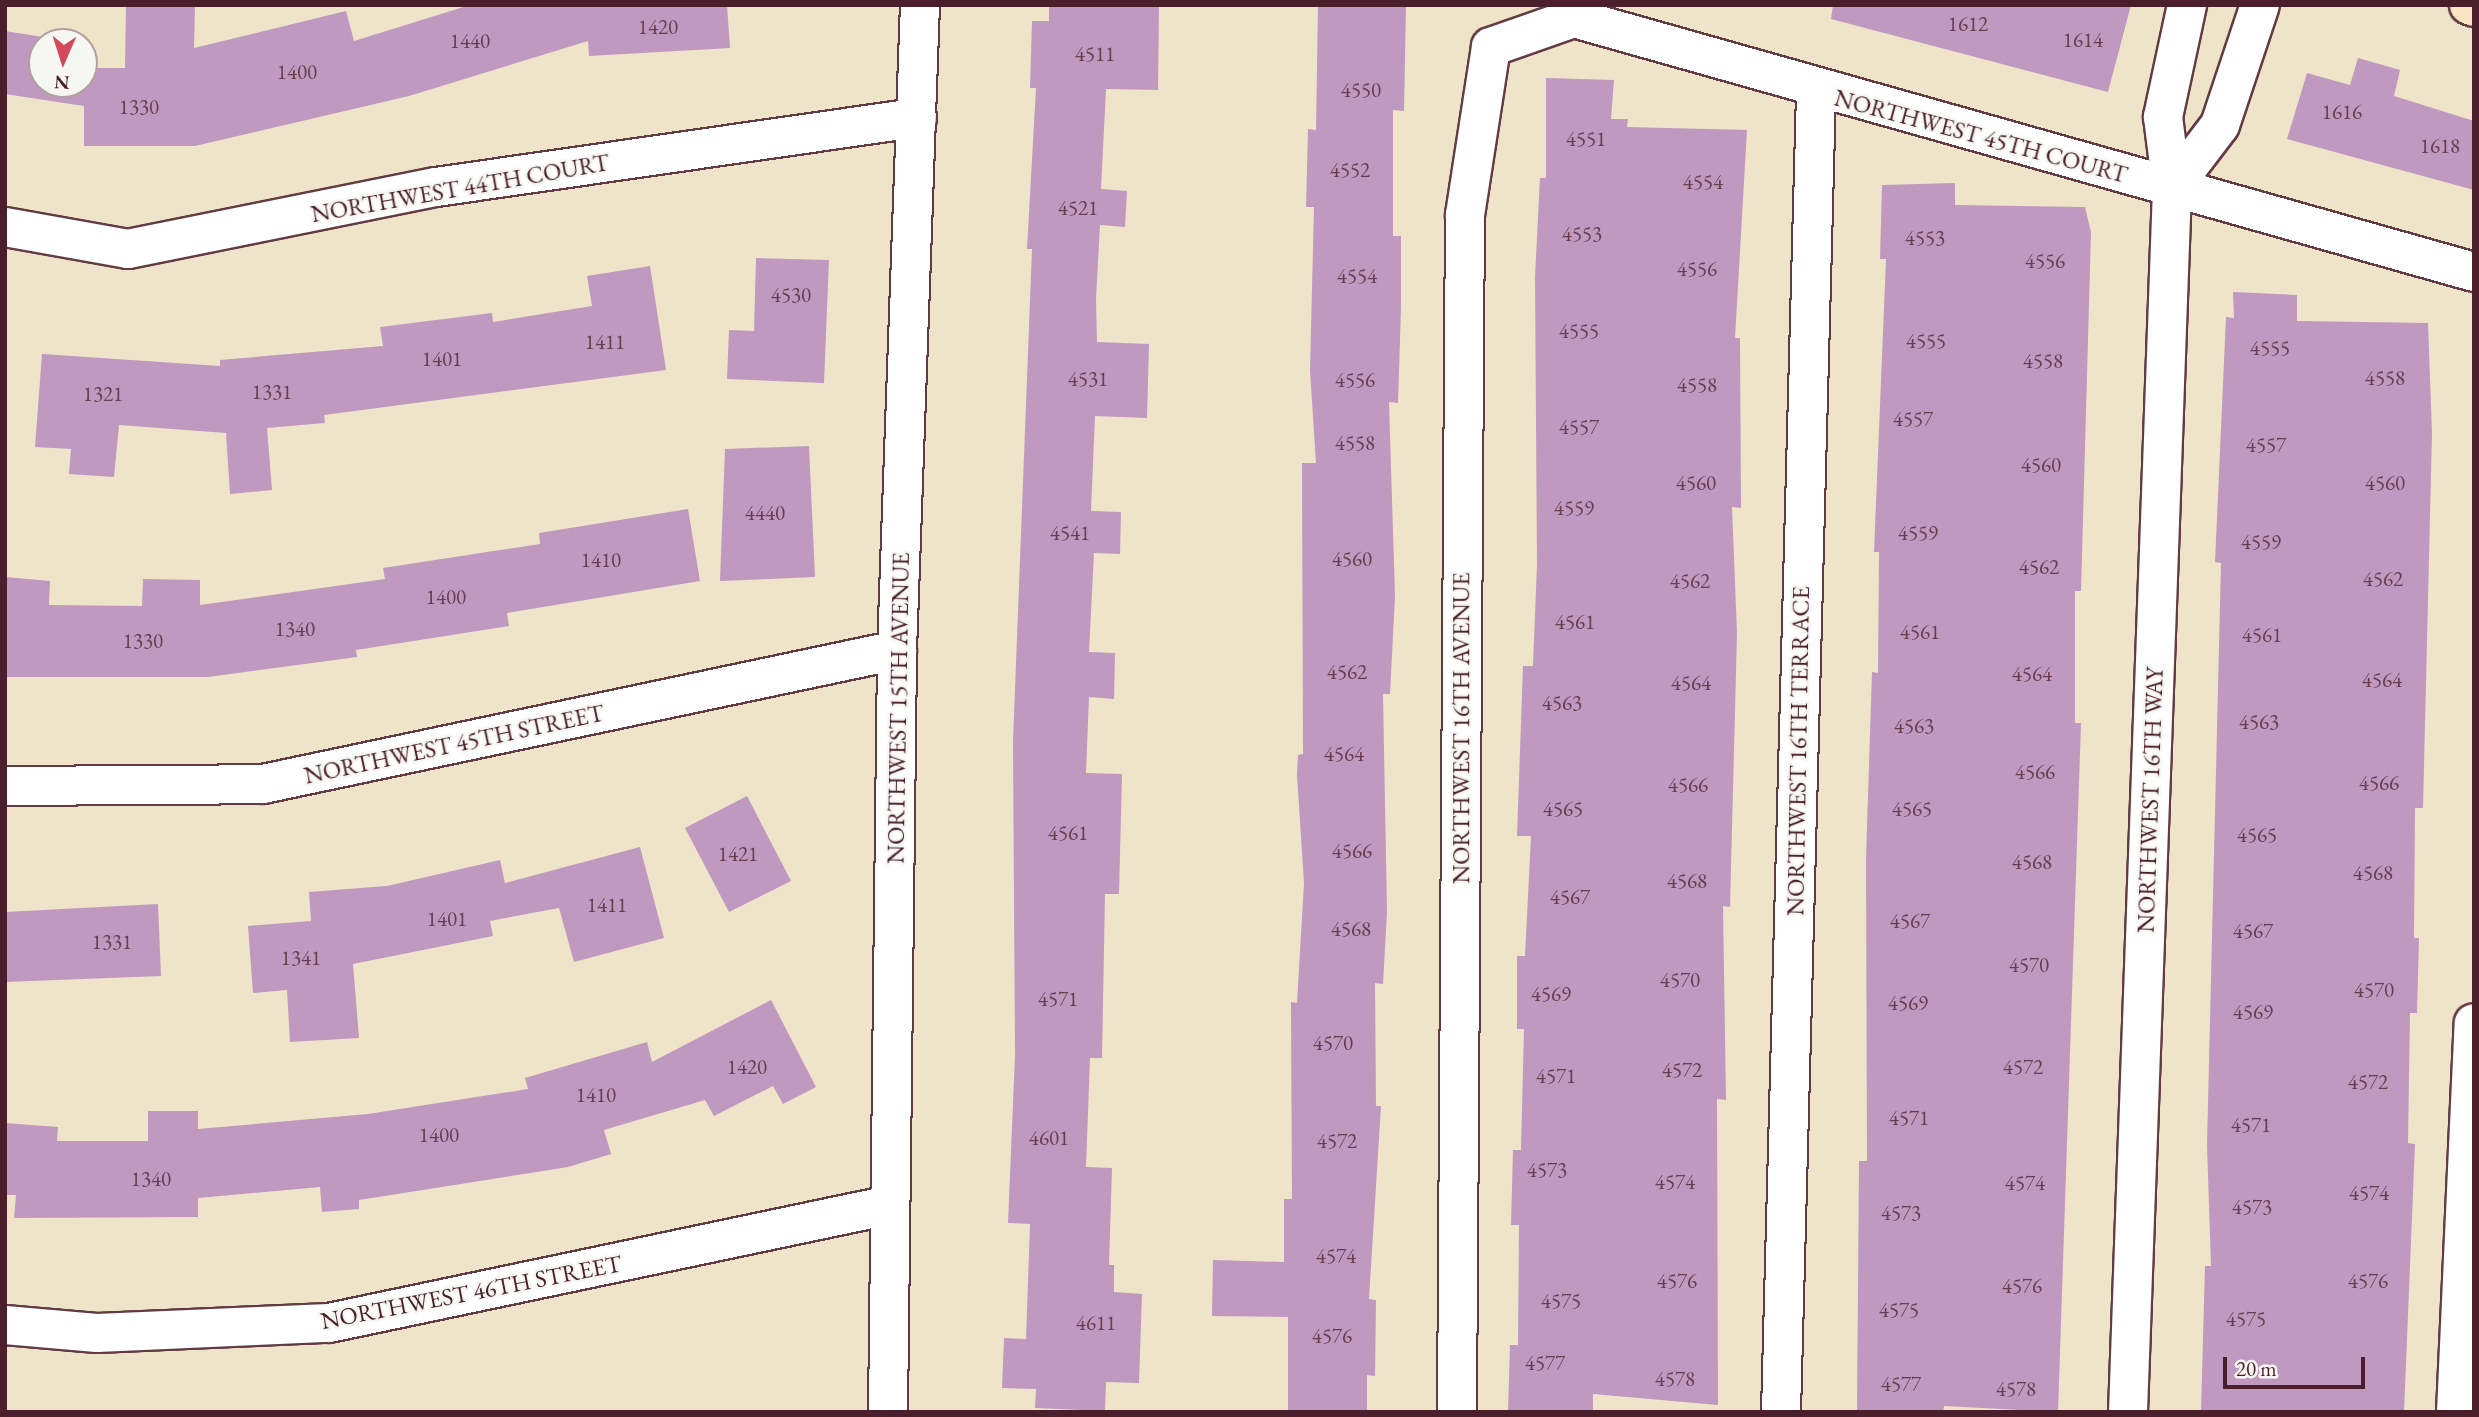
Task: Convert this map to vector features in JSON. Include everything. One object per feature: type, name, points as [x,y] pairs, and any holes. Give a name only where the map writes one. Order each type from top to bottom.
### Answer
[{"type":"street","name":"NORTHWEST 15TH AVENUE","points":[[888,1412],[897,650],[920,5]]},
{"type":"street","name":"NORTHWEST 16TH WAY","points":[[2128,1412],[2172,188],[2163,117],[2187,5]]},
{"type":"street","points":[[2172,188],[2220,125],[2260,5]]},
{"type":"street","name":"NORTHWEST 45TH COURT","points":[[1491,47],[1574,18],[1816,91],[2474,272]]},
{"type":"street","name":"NORTHWEST 16TH AVENUE","points":[[1457,1412],[1465,215],[1491,47]]},
{"type":"street","name":"NORTHWEST 16TH TERRACE","points":[[1781,1412],[1816,91]]},
{"type":"street","name":"NORTHWEST 44TH COURT","points":[[5,228],[128,249],[436,187],[917,118]]},
{"type":"street","name":"NORTHWEST 45TH STREET","points":[[5,786],[263,783],[897,650]]},
{"type":"street","points":[[2456,1412],[2474,1023]]},
{"type":"street","name":"NORTHWEST 46TH STREET","points":[[5,1325],[97,1333],[329,1323],[890,1205]]},
{"type":"building","points":[[126,5],[195,5],[194,48],[346,11],[354,41],[470,5],[727,5],[730,48],[589,56],[588,41],[409,96],[195,146],[84,146],[84,106],[31,98],[98,98],[98,68],[125,68]]},
{"type":"building","points":[[1049,5],[1159,5],[1158,90],[1106,89],[1101,189],[1127,191],[1125,227],[1100,225],[1096,299],[1097,342],[1149,344],[1147,418],[1095,416],[1091,511],[1121,512],[1120,554],[1094,553],[1089,652],[1115,653],[1114,699],[1089,697],[1086,773],[1122,774],[1119,894],[1105,894],[1102,1058],[1090,1058],[1086,1167],[1112,1168],[1109,1265],[1114,1265],[1114,1292],[1142,1294],[1139,1383],[1106,1382],[1105,1411],[1035,1408],[1036,1389],[1002,1388],[1004,1338],[1026,1339],[1030,1224],[1008,1223],[1015,1056],[1013,741],[1032,249],[1027,249],[1036,88],[1030,88],[1032,21],[1049,21]]},
{"type":"building","points":[[1318,5],[1406,5],[1404,111],[1393,110],[1393,236],[1401,236],[1401,308],[1398,403],[1389,402],[1395,596],[1390,694],[1383,694],[1387,912],[1383,984],[1375,983],[1376,1106],[1381,1106],[1369,1299],[1376,1300],[1375,1376],[1367,1375],[1367,1412],[1288,1412],[1288,1317],[1212,1316],[1213,1260],[1284,1262],[1284,1199],[1292,1199],[1291,1002],[1297,1003],[1304,883],[1297,775],[1298,755],[1303,754],[1302,463],[1316,463],[1310,371],[1314,207],[1306,207],[1308,129],[1316,130]]},
{"type":"building","points":[[1833,5],[2131,5],[2108,92],[1831,19]]},
{"type":"building","points":[[5,31],[28,35],[28,97],[5,94]]},
{"type":"building","points":[[2358,58],[2400,70],[2394,96],[2474,121],[2474,190],[2287,139],[2307,73],[2350,85]]},
{"type":"building","points":[[1546,78],[1614,80],[1611,119],[1628,119],[1627,127],[1747,130],[1735,338],[1740,338],[1741,508],[1732,507],[1737,633],[1730,907],[1723,906],[1726,1100],[1717,1099],[1718,1405],[1593,1394],[1593,1412],[1508,1412],[1510,1345],[1518,1345],[1519,1225],[1511,1225],[1513,1150],[1521,1150],[1524,1029],[1517,1029],[1517,956],[1525,956],[1531,836],[1517,836],[1523,666],[1533,666],[1537,564],[1535,277],[1540,178],[1546,178]]},
{"type":"building","points":[[1955,183],[1955,205],[2085,207],[2091,232],[2081,591],[2075,591],[2075,723],[2081,723],[2058,1412],[1944,1406],[1943,1412],[1857,1412],[1859,1161],[1867,1161],[1866,858],[1872,672],[1878,673],[1879,552],[1874,552],[1886,259],[1880,259],[1882,185]]},
{"type":"building","points":[[756,258],[829,260],[824,383],[727,379],[729,330],[754,331]]},
{"type":"building","points":[[650,266],[666,370],[324,415],[325,423],[267,428],[272,490],[230,494],[226,433],[119,425],[114,477],[69,474],[71,449],[35,447],[42,354],[220,366],[220,360],[383,346],[380,327],[492,313],[493,322],[592,306],[587,276]]},
{"type":"building","points":[[2233,292],[2297,295],[2297,321],[2428,323],[2432,433],[2423,808],[2415,808],[2414,938],[2419,938],[2417,1013],[2410,1013],[2408,1143],[2415,1144],[2404,1412],[2201,1412],[2205,1266],[2211,1266],[2207,1145],[2221,563],[2215,562],[2226,317],[2234,318]]},
{"type":"building","points":[[809,446],[815,577],[720,581],[725,449]]},
{"type":"building","points":[[688,509],[700,581],[507,613],[509,626],[356,650],[357,657],[208,677],[5,677],[5,577],[50,581],[49,605],[142,606],[143,579],[200,580],[200,605],[385,579],[383,568],[540,544],[539,533]]},
{"type":"building","points":[[747,796],[791,881],[729,912],[685,828]]},
{"type":"building","points":[[640,847],[664,938],[574,962],[559,908],[490,921],[493,936],[353,964],[359,1038],[290,1042],[287,990],[253,993],[248,926],[311,921],[309,892],[387,886],[500,860],[505,883]]},
{"type":"building","points":[[158,904],[161,976],[5,982],[5,912]]},
{"type":"building","points":[[771,1000],[816,1087],[783,1104],[773,1086],[714,1116],[705,1100],[604,1130],[611,1154],[568,1167],[359,1200],[359,1209],[322,1212],[320,1187],[198,1198],[198,1217],[14,1218],[16,1195],[5,1195],[5,1123],[58,1127],[57,1141],[148,1141],[148,1111],[198,1111],[198,1129],[368,1114],[528,1089],[525,1078],[647,1042],[652,1062]]}]
